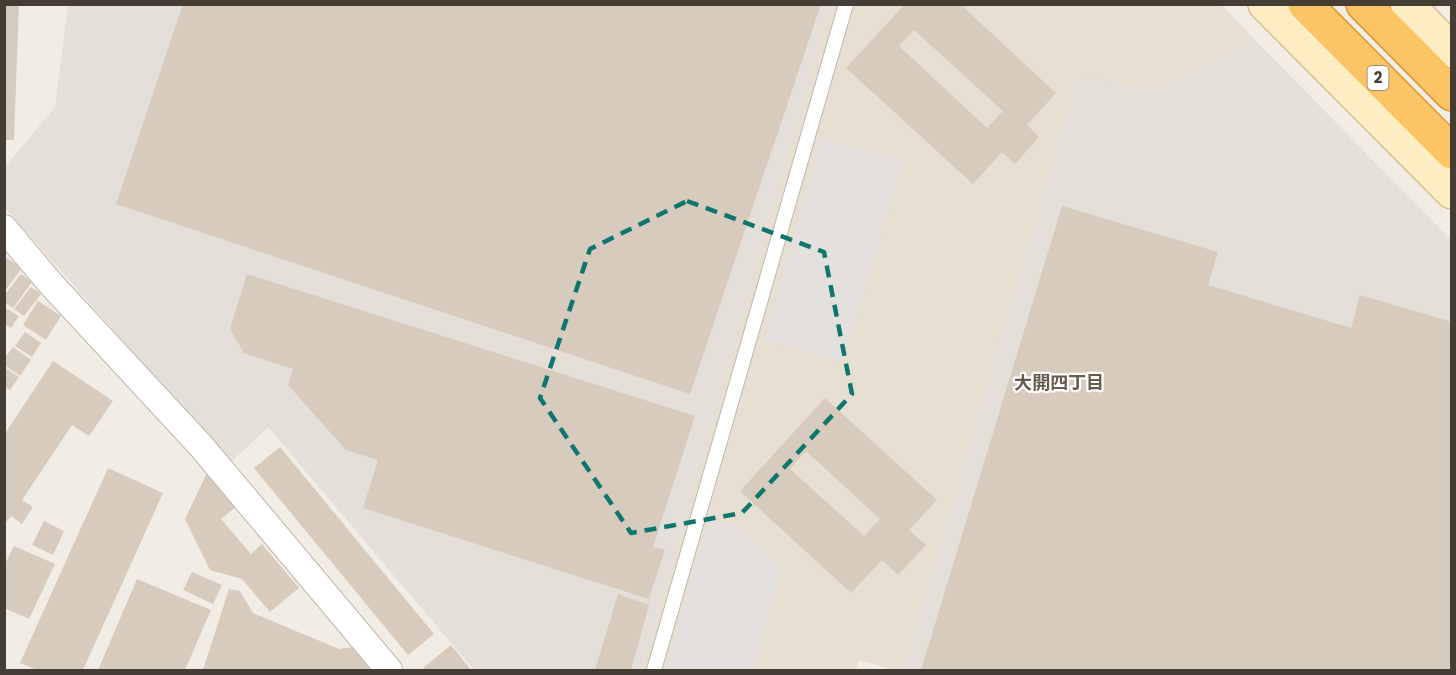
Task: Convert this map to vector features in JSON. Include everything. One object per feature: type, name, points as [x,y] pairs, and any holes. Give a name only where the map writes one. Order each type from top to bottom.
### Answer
[{"type":"highway","name":"2","points":[[1305,4],[1452,152]]},
{"type":"highway","points":[[1363,4],[1452,94]]},
{"type":"street","points":[[1265,4],[1452,192]]},
{"type":"street","points":[[1407,4],[1452,51]]},
{"type":"street","points":[[4,228],[51,284],[201,446],[389,670]]},
{"type":"lane","points":[[654,670],[846,4]]},
{"type":"highlighted area","points":[[687,201],[824,252],[852,394],[742,513],[631,533],[540,398],[590,249]]},
{"type":"shaded area","points":[[68,5],[828,5],[642,670],[474,670],[268,427],[231,462],[5,208],[4,168],[55,107]]},
{"type":"shaded area","points":[[828,5],[1222,5],[1254,39],[1151,91],[1079,75],[904,670],[894,670],[859,660],[856,670],[642,670]]},
{"type":"shaded area","points":[[1254,39],[1451,240],[1451,670],[904,670],[1079,74],[1151,91]]},
{"type":"shaded area","points":[[823,138],[902,161],[843,362],[764,339]]},
{"type":"shaded area","points":[[709,518],[740,530],[782,566],[753,670],[665,670]]},
{"type":"building","points":[[4,4],[19,4],[14,140],[4,140]]},
{"type":"building","points":[[183,4],[821,4],[690,394],[116,204]]},
{"type":"building","points":[[905,4],[960,4],[1056,93],[1027,125],[1039,137],[1015,164],[1002,152],[973,184],[846,68]],"holes":[[[914,30],[1003,111],[987,128],[899,46]]]},
{"type":"building","points":[[1062,206],[1218,252],[1208,285],[1351,328],[1360,295],[1452,322],[1452,670],[921,670]]},
{"type":"building","points":[[7,258],[22,268],[4,292],[4,261]]},
{"type":"building","points":[[21,274],[32,282],[13,308],[4,302],[4,296]]},
{"type":"building","points":[[247,274],[695,416],[653,547],[665,550],[649,599],[363,508],[378,460],[346,450],[288,385],[293,369],[244,353],[230,329]]},
{"type":"building","points":[[31,287],[41,294],[24,316],[14,309]]},
{"type":"building","points":[[38,301],[61,316],[46,340],[23,325]]},
{"type":"building","points":[[4,307],[19,316],[11,328],[4,324]]},
{"type":"building","points":[[25,332],[41,343],[32,357],[15,346]]},
{"type":"building","points":[[13,347],[31,360],[20,376],[4,365],[4,359]]},
{"type":"building","points":[[53,361],[113,401],[89,436],[72,425],[22,500],[33,507],[22,524],[11,516],[4,525],[4,435]]},
{"type":"building","points":[[4,367],[19,377],[10,390],[4,387]]},
{"type":"building","points":[[825,398],[937,500],[909,530],[926,545],[898,575],[882,560],[851,593],[740,491]],"holes":[[[806,451],[880,519],[864,536],[790,469]]]},
{"type":"building","points":[[280,447],[434,634],[408,655],[254,468]]},
{"type":"building","points":[[108,468],[163,493],[83,670],[37,670],[20,663]]},
{"type":"building","points":[[208,471],[237,506],[221,519],[251,554],[262,544],[299,588],[270,612],[242,579],[210,570],[185,519]]},
{"type":"building","points":[[44,521],[64,531],[53,555],[32,545]]},
{"type":"building","points":[[14,546],[55,564],[29,619],[4,608],[4,566]]},
{"type":"building","points":[[192,572],[222,585],[213,604],[183,590]]},
{"type":"building","points":[[137,579],[211,610],[185,670],[98,670]]},
{"type":"building","points":[[229,589],[240,591],[253,613],[339,649],[352,647],[371,670],[203,670]]},
{"type":"building","points":[[618,594],[649,605],[631,670],[595,670]]},
{"type":"building","points":[[451,645],[471,670],[426,670],[423,668]]},
{"type":"district","name":"大開四丁目","points":[[1059,383]]}]
